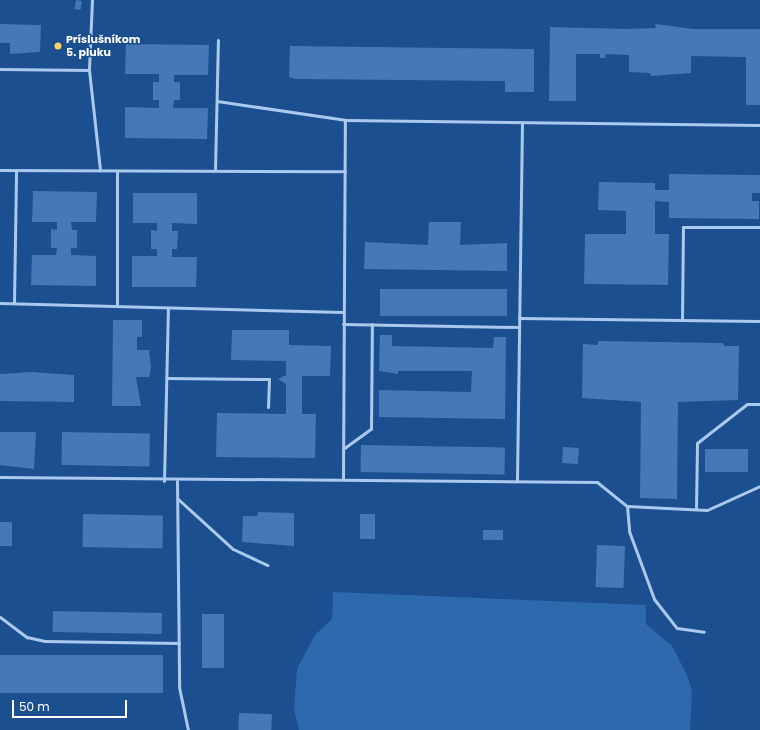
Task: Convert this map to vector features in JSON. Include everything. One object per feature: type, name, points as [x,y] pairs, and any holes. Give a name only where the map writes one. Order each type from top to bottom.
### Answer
[{"type":"lane","points":[[92,0],[89,70],[100,170]]},
{"type":"lane","points":[[215,170],[218,40]]},
{"type":"lane","points":[[0,69],[89,70]]},
{"type":"lane","points":[[217,101],[345,120],[760,125]]},
{"type":"lane","points":[[342,479],[345,120]]},
{"type":"lane","points":[[517,480],[522,122]]},
{"type":"lane","points":[[0,170],[345,171]]},
{"type":"lane","points":[[14,303],[16,170]]},
{"type":"lane","points":[[117,171],[118,305]]},
{"type":"lane","points":[[682,320],[683,227],[760,227]]},
{"type":"lane","points":[[0,303],[343,312]]},
{"type":"lane","points":[[164,481],[168,308]]},
{"type":"lane","points":[[519,318],[760,321]]},
{"type":"lane","points":[[343,324],[519,327]]},
{"type":"lane","points":[[343,449],[371,429],[372,324]]},
{"type":"lane","points":[[167,378],[269,379],[268,407]]},
{"type":"lane","points":[[696,509],[697,444],[747,404],[760,404]]},
{"type":"lane","points":[[0,477],[164,481],[342,479],[597,482],[627,506],[707,510],[760,486]]},
{"type":"lane","points":[[178,481],[180,687],[188,730]]},
{"type":"lane","points":[[178,499],[233,549],[268,565]]},
{"type":"lane","points":[[627,506],[629,531],[654,599],[677,628],[704,632]]},
{"type":"lane","points":[[0,617],[27,637],[45,641],[179,642]]},
{"type":"shaded area","points":[[333,592],[646,605],[646,624],[672,646],[687,675],[692,690],[690,730],[299,730],[294,710],[297,669],[315,635],[332,619]]},
{"type":"building","points":[[76,0],[82,1],[81,10],[75,9]]},
{"type":"building","points":[[0,24],[41,25],[40,52],[10,54],[10,43],[0,43]]},
{"type":"building","points":[[655,24],[693,29],[760,29],[760,105],[746,105],[746,57],[691,56],[691,73],[651,76],[650,73],[629,72],[629,55],[606,54],[605,58],[600,58],[600,54],[576,54],[576,101],[549,101],[550,27],[628,29],[656,28]]},
{"type":"building","points":[[126,44],[209,45],[208,75],[174,75],[174,82],[180,82],[180,100],[174,100],[173,108],[208,108],[207,139],[125,138],[125,107],[159,108],[159,100],[153,100],[153,82],[159,82],[159,74],[125,74]]},
{"type":"building","points":[[290,46],[534,49],[534,92],[505,92],[505,81],[295,79],[289,77]]},
{"type":"building","points":[[669,174],[760,175],[760,193],[752,193],[752,201],[759,201],[759,219],[669,218],[669,202],[655,201],[655,234],[669,234],[668,285],[584,284],[585,234],[626,234],[626,211],[598,210],[599,182],[655,183],[655,190],[669,190]]},
{"type":"building","points":[[33,191],[97,192],[96,222],[71,222],[72,230],[77,230],[77,248],[71,248],[71,255],[96,256],[96,286],[31,285],[32,255],[56,255],[57,248],[51,248],[51,229],[57,230],[57,222],[32,222]]},
{"type":"building","points":[[133,193],[197,193],[197,224],[172,223],[172,231],[178,231],[177,249],[172,249],[172,257],[197,257],[196,287],[132,287],[132,256],[157,256],[157,249],[151,249],[151,230],[157,231],[157,223],[133,223]]},
{"type":"building","points":[[429,222],[461,222],[460,245],[507,243],[507,271],[364,269],[365,242],[428,245]]},
{"type":"building","points":[[380,289],[507,289],[507,316],[380,316]]},
{"type":"building","points":[[113,320],[142,320],[142,337],[137,337],[137,350],[149,350],[151,368],[149,377],[136,377],[141,406],[112,406]]},
{"type":"building","points":[[232,330],[289,330],[289,345],[331,346],[330,376],[302,376],[302,414],[316,414],[315,458],[216,457],[217,413],[286,414],[286,384],[278,379],[286,375],[286,361],[231,360]]},
{"type":"building","points":[[380,335],[392,335],[392,346],[493,348],[494,337],[506,337],[505,419],[379,417],[379,390],[471,392],[472,371],[398,371],[398,374],[379,371]]},
{"type":"building","points":[[598,341],[723,343],[724,346],[739,346],[738,400],[678,402],[677,499],[640,498],[641,402],[582,398],[583,344],[598,345]]},
{"type":"building","points":[[31,372],[74,375],[74,402],[0,401],[0,374]]},
{"type":"building","points":[[0,432],[36,432],[34,469],[0,465]]},
{"type":"building","points":[[62,432],[150,434],[149,467],[61,465]]},
{"type":"building","points":[[361,445],[505,448],[505,475],[361,472]]},
{"type":"building","points":[[563,447],[579,448],[578,464],[562,463]]},
{"type":"building","points":[[705,449],[748,449],[748,472],[705,472]]},
{"type":"building","points":[[258,512],[294,513],[294,546],[242,542],[243,516],[257,516]]},
{"type":"building","points":[[83,514],[163,515],[162,548],[82,547]]},
{"type":"building","points":[[360,514],[375,514],[375,539],[360,539]]},
{"type":"building","points":[[0,522],[12,522],[12,546],[0,546]]},
{"type":"building","points":[[483,530],[503,530],[503,540],[483,540]]},
{"type":"building","points":[[597,545],[625,546],[624,588],[596,587]]},
{"type":"building","points":[[53,611],[162,613],[162,634],[53,632]]},
{"type":"building","points":[[202,614],[224,614],[224,668],[202,668]]},
{"type":"building","points":[[0,655],[163,655],[163,693],[0,693]]},
{"type":"building","points":[[239,713],[272,714],[271,730],[238,730]]},
{"type":"place","name":"Príslušníkom 5. pluku","points":[[58,46]]}]
